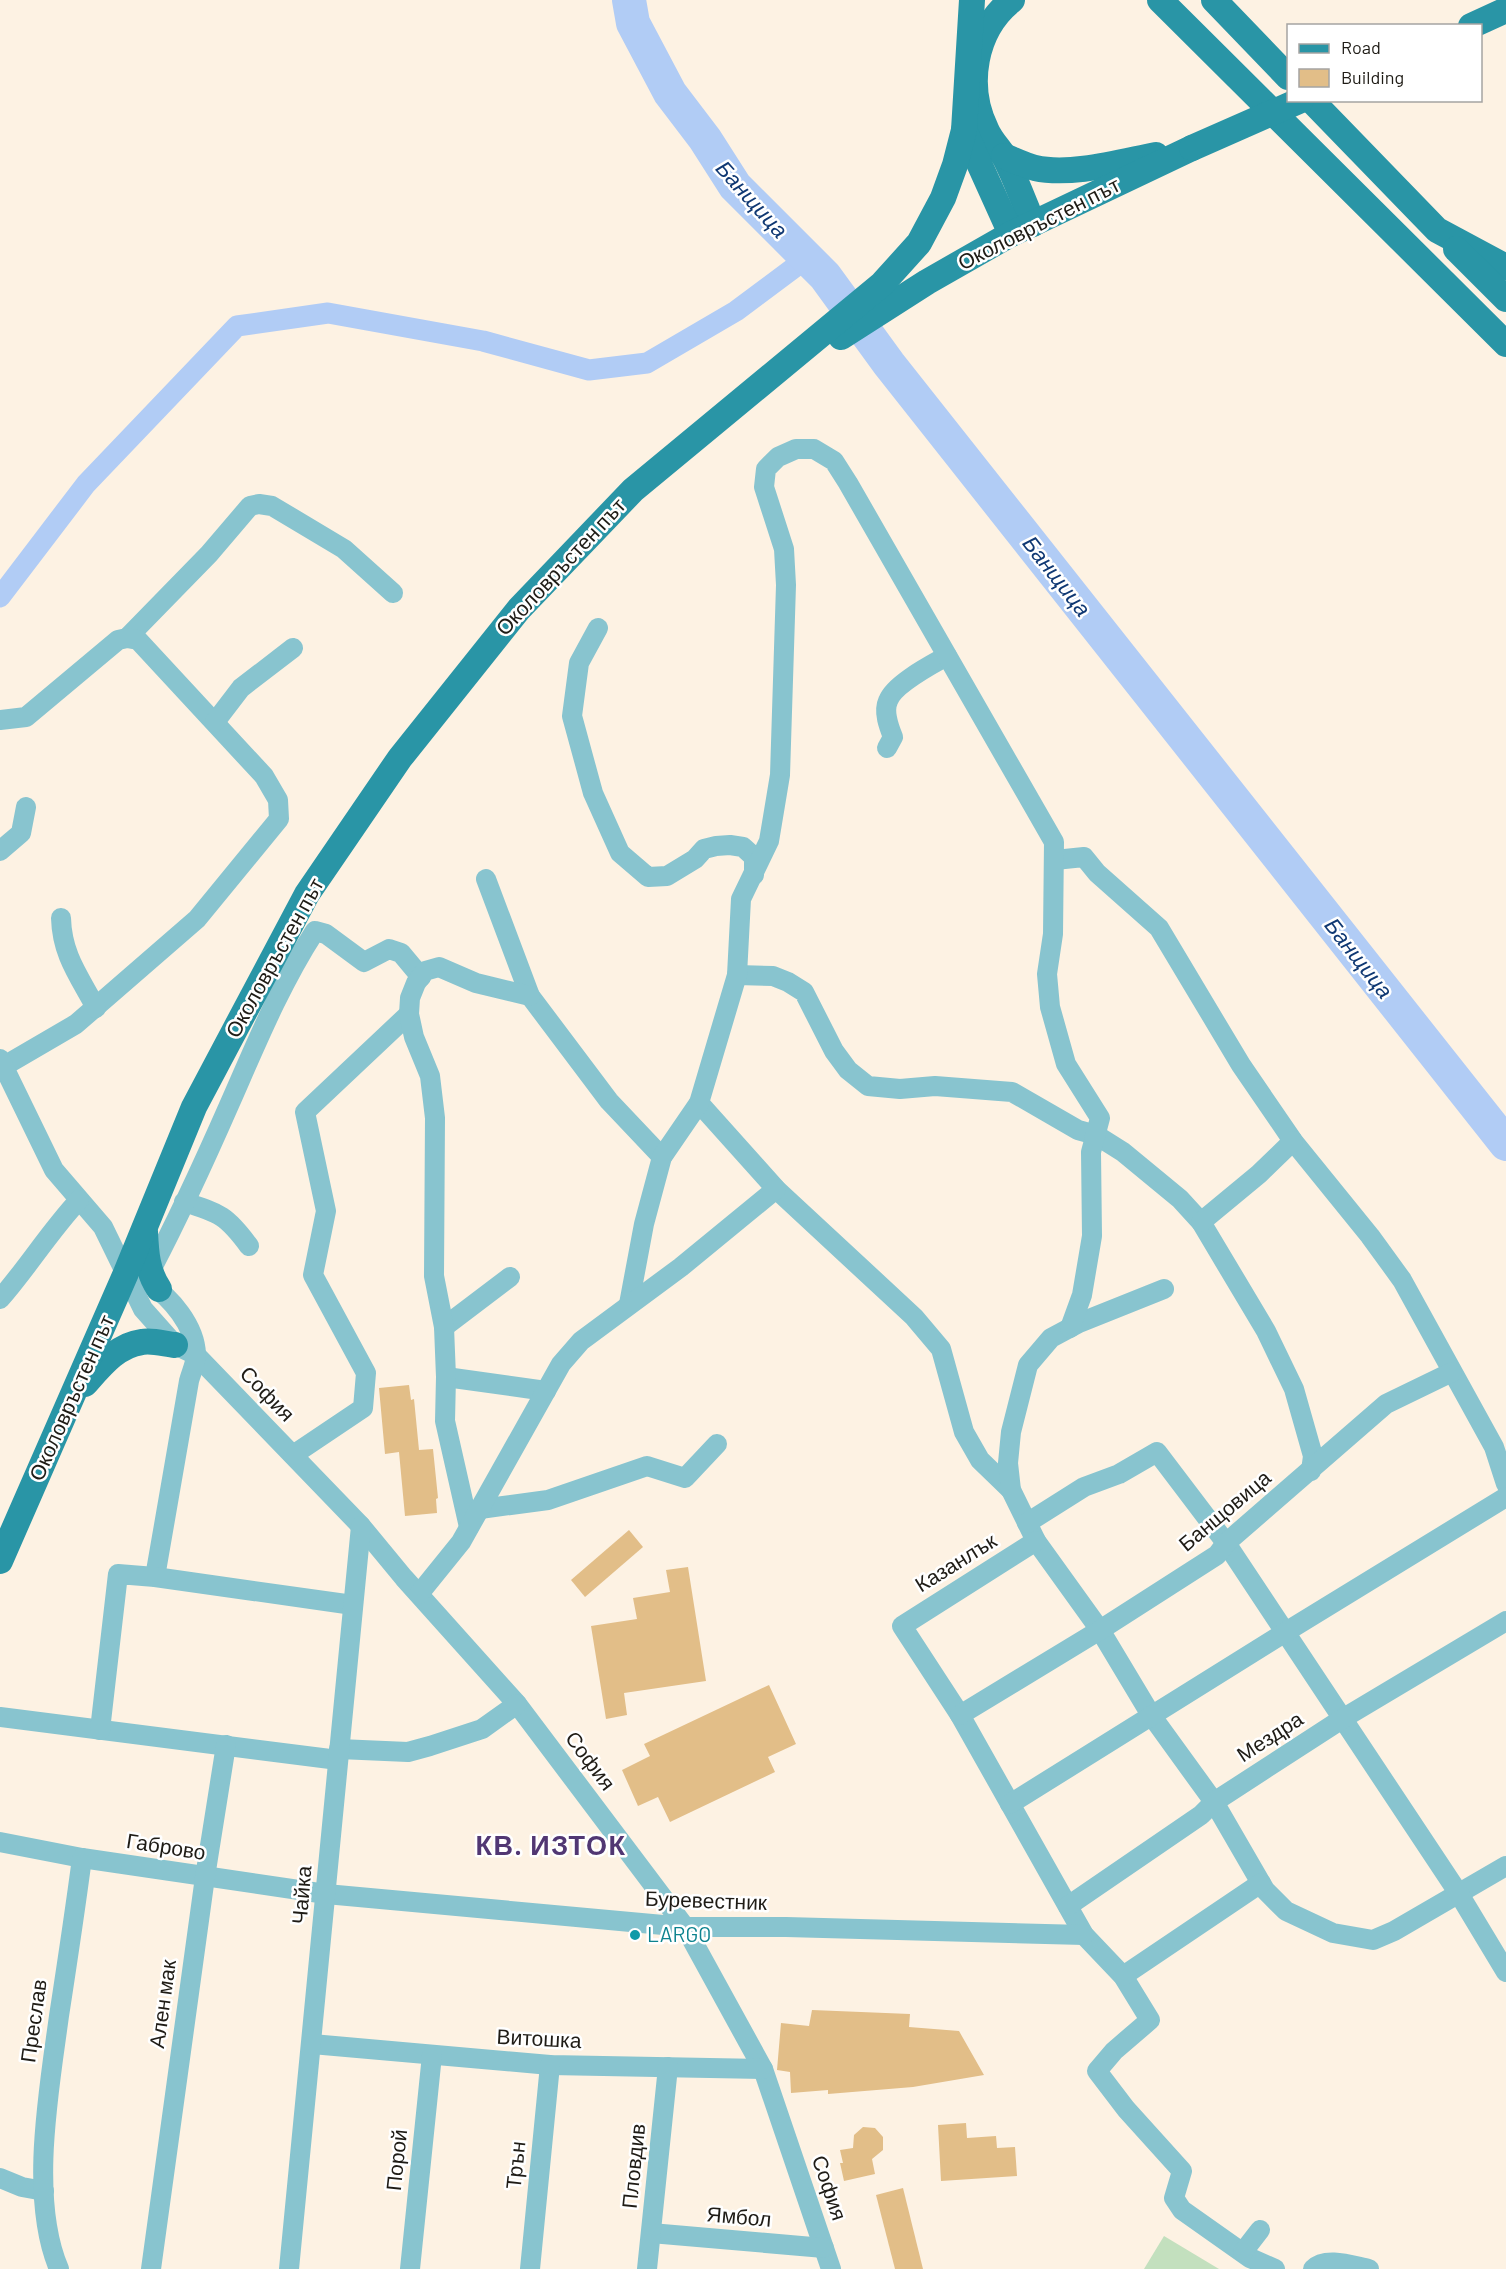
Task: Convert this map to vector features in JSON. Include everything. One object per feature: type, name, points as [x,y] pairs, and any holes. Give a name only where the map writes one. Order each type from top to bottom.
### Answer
[{"type":"main road","points":[[787,367],[909,256],[931,223],[955,165],[964,130],[972,0]]},
{"type":"main road","points":[[1012,0],[989,26],[979,50],[974,77],[977,105],[986,130],[1004,156],[1022,229]]},
{"type":"main road","points":[[1160,0],[1506,344]]},
{"type":"main road","points":[[1214,0],[1287,76]]},
{"type":"main road","name":"Околовръстен път","points":[[0,1561],[73,1397],[145,1278],[145,1225],[194,1107],[307,894],[400,758],[519,609],[633,490],[787,367],[927,282],[1022,229],[1192,148],[1296,102]]},
{"type":"main road","points":[[1313,102],[1506,299]]},
{"type":"main road","points":[[964,130],[1022,229]]},
{"type":"main road","points":[[1004,156],[1036,168],[1063,169],[1090,167],[1192,148]]},
{"type":"main road","points":[[1437,230],[1506,267]]},
{"type":"main road","points":[[73,1397],[113,1355],[129,1345],[143,1341],[186,1350]]},
{"type":"street","points":[[629,1304],[644,1224],[662,1157],[699,1103],[737,975],[741,900],[769,841],[781,765],[786,585],[784,549],[764,487],[766,469],[778,457],[796,449],[814,449],[834,461],[1054,842],[1053,934],[1047,974],[1050,1007],[1066,1064],[1100,1118],[1091,1152],[1092,1236],[1082,1295],[1070,1328]]},
{"type":"street","points":[[127,638],[201,562],[250,506],[259,504],[272,506],[344,549],[393,593]]},
{"type":"street","points":[[598,628],[579,663],[572,716],[593,793],[620,853],[648,877],[667,876],[695,859],[704,849],[730,845],[743,848],[753,857],[754,875]]},
{"type":"street","points":[[0,720],[26,717],[118,640],[127,638],[138,640],[264,776],[278,800],[279,819],[197,919],[76,1024],[2,1062],[6,1091],[54,1170],[189,1327],[186,1350],[189,1381],[155,1577]]},
{"type":"street","points":[[215,722],[241,688],[293,648]]},
{"type":"street","points":[[887,748],[893,737],[887,723],[887,701],[903,683],[947,656]]},
{"type":"street","points":[[0,852],[21,833],[26,807]]},
{"type":"street","points":[[1055,860],[1084,857],[1097,873],[1159,928],[1241,1065],[1293,1141],[1370,1236],[1402,1280],[1494,1447],[1506,1484]]},
{"type":"street","points":[[486,879],[530,996],[609,1101],[662,1157]]},
{"type":"street","points":[[62,918],[65,951],[96,1008]]},
{"type":"street","points":[[145,1278],[184,1202],[256,1039],[294,964],[315,930],[326,934],[364,962],[389,949],[401,953],[421,977]]},
{"type":"street","points":[[470,1527],[445,1421],[444,1327],[434,1276],[435,1118],[430,1076],[414,1037],[409,1014],[410,998],[425,971],[439,967],[476,983],[530,996]]},
{"type":"street","points":[[737,975],[773,976],[789,982],[804,992],[841,1060],[848,1070],[868,1086],[900,1089],[935,1086],[1012,1092],[1078,1130],[1096,1135],[1123,1152],[1180,1199],[1201,1222],[1266,1331],[1294,1389],[1313,1456],[1311,1471]]},
{"type":"street","points":[[293,1455],[363,1408],[366,1373],[313,1275],[326,1211],[305,1112],[409,1014]]},
{"type":"street","points":[[699,1103],[776,1189],[914,1317],[941,1349],[964,1432],[980,1460],[1011,1490]]},
{"type":"street","points":[[1201,1222],[1259,1174],[1293,1141]]},
{"type":"street","points":[[419,1594],[461,1542],[561,1364],[581,1341],[681,1267],[776,1189]]},
{"type":"street","points":[[0,1299],[20,1276],[54,1227],[79,1200]]},
{"type":"street","points":[[184,1202],[219,1213],[234,1225],[249,1246]]},
{"type":"street","points":[[444,1327],[510,1277]]},
{"type":"street","name":"София","points":[[145,1278],[143,1309],[293,1455],[362,1526],[404,1578],[517,1704],[685,1927],[763,2069],[831,2269]]},
{"type":"street","points":[[1164,1289],[1051,1338],[1028,1365],[1011,1432],[1008,1463],[1011,1490],[1036,1541],[1100,1630],[1151,1715],[1214,1802],[1265,1890],[1286,1911],[1333,1933],[1373,1940],[1394,1931],[1506,1866]]},
{"type":"street","name":"Банщовица","points":[[960,1716],[1217,1555],[1226,1543],[1386,1404],[1452,1372]]},
{"type":"street","points":[[446,1377],[546,1391]]},
{"type":"street","points":[[480,1509],[548,1500],[647,1466],[685,1478],[717,1444]]},
{"type":"street","points":[[1027,1523],[1084,1487],[1119,1474],[1157,1452],[1226,1543],[1459,1894],[1506,1972]]},
{"type":"street","points":[[1010,1804],[1506,1497]]},
{"type":"street","name":"Чайка","points":[[290,2269],[362,1526]]},
{"type":"street","name":"Казанлък","points":[[960,1716],[902,1626],[1036,1541]]},
{"type":"street","points":[[100,1730],[118,1574],[155,1577],[353,1605]]},
{"type":"street","name":"Мездра","points":[[1068,1906],[1201,1815],[1214,1802],[1341,1719],[1506,1621]]},
{"type":"street","points":[[0,1717],[226,1745],[339,1755],[408,1752],[419,1749],[482,1729],[517,1704]]},
{"type":"street","points":[[960,1716],[1084,1935],[1123,1976],[1150,2020],[1114,2051],[1098,2071],[1126,2109],[1182,2171],[1174,2198],[1182,2210],[1250,2259],[1275,2269]]},
{"type":"street","name":"Ален мак","points":[[151,2269],[205,1877],[226,1745]]},
{"type":"street","name":"Габрово","points":[[0,1842],[82,1858],[326,1894]]},
{"type":"street","name":"Преслав","points":[[59,2269],[48,2238],[44,2191],[45,2112],[82,1858]]},
{"type":"street","points":[[1123,1976],[1261,1882]]},
{"type":"street","name":"Буревестник","points":[[326,1894],[685,1927],[786,1927],[1084,1935]]},
{"type":"street","name":"Витошка","points":[[312,2044],[550,2065],[763,2069]]},
{"type":"street","name":"Порой","points":[[410,2269],[432,2055]]},
{"type":"street","name":"Трън","points":[[530,2269],[550,2065]]},
{"type":"street","name":"Пловдив","points":[[647,2269],[668,2067]]},
{"type":"street","points":[[0,2178],[22,2187],[44,2191]]},
{"type":"street","points":[[1243,2252],[1260,2230]]},
{"type":"street","name":"Ямбол","points":[[651,2233],[824,2248]]},
{"type":"street","points":[[1313,2269],[1317,2265],[1331,2262],[1369,2269]]},
{"type":"green space","points":[[1164,2236],[1219,2269],[1144,2269]]},
{"type":"building","points":[[409,1385],[411,1400],[414,1399],[419,1450],[433,1449],[438,1498],[436,1499],[437,1513],[405,1516],[399,1452],[385,1454],[379,1388]]},
{"type":"building","points":[[629,1530],[643,1547],[585,1597],[571,1580]]},
{"type":"building","points":[[688,1567],[706,1681],[624,1693],[627,1715],[606,1719],[591,1626],[637,1619],[633,1598],[670,1592],[666,1570]]},
{"type":"building","points":[[769,1685],[796,1744],[768,1757],[775,1772],[670,1822],[658,1797],[638,1806],[622,1770],[650,1756],[644,1744]]},
{"type":"building","points":[[812,2010],[910,2014],[909,2027],[959,2031],[984,2075],[913,2087],[828,2094],[828,2090],[791,2093],[790,2072],[777,2070],[781,2023],[809,2026]]},
{"type":"building","points":[[966,2123],[967,2138],[996,2136],[997,2148],[1015,2147],[1017,2176],[941,2181],[938,2125]]},
{"type":"building","points":[[863,2127],[875,2128],[883,2137],[883,2150],[872,2159],[875,2174],[844,2181],[840,2150],[853,2148],[854,2135]]},
{"type":"building","points":[[903,2188],[923,2269],[895,2269],[876,2195]]},
{"type":"waterway","name":"Банщица","points":[[629,0],[633,23],[670,93],[705,139],[735,186],[825,276],[889,364],[1506,1144]]},
{"type":"waterway","points":[[0,597],[86,484],[237,326],[328,313],[483,341],[589,370],[647,363],[736,311],[807,258]]},
{"type":"place","name":"LARGO","points":[[635,1935]]},
{"type":"district","name":"КВ. ИЗТОК","points":[[551,1846]]}]
